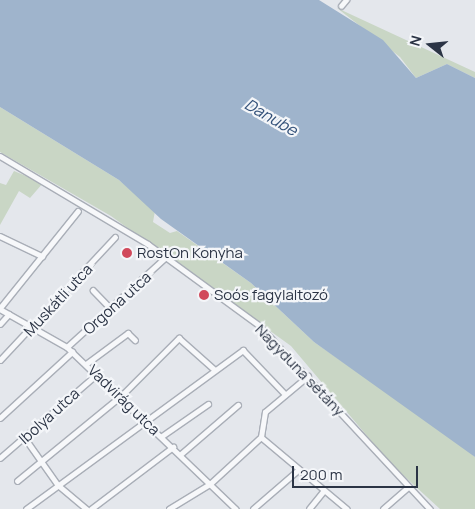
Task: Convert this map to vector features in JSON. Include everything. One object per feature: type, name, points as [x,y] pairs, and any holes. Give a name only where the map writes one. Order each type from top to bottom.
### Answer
[{"type":"street","points":[[341,6],[346,0]]},
{"type":"street","name":"Nagyduna sétány","points":[[0,156],[84,203],[166,257],[260,326],[430,509]]},
{"type":"street","points":[[0,308],[78,211]]},
{"type":"street","points":[[0,236],[42,256]]},
{"type":"street","name":"Muskátli utca","points":[[0,360],[33,328],[114,237]]},
{"type":"street","name":"Orgona utca","points":[[67,347],[112,310],[166,257]]},
{"type":"street","points":[[93,290],[112,310]]},
{"type":"street","name":"Vadvirág utca","points":[[0,308],[67,347],[121,396],[144,421],[173,446],[236,509]]},
{"type":"street","points":[[0,324],[9,314]]},
{"type":"street","points":[[86,364],[128,333],[135,340]]},
{"type":"street","points":[[18,481],[121,396],[179,338],[216,370]]},
{"type":"street","points":[[26,509],[243,350],[285,394]]},
{"type":"street","points":[[0,418],[72,352]]},
{"type":"street","name":"Ibolya utca","points":[[0,458],[97,374]]},
{"type":"street","points":[[169,509],[210,484],[261,437],[265,412],[308,376]]},
{"type":"street","points":[[162,436],[208,404]]},
{"type":"street","points":[[181,454],[238,405]]},
{"type":"street","points":[[261,437],[323,492],[347,509]]},
{"type":"street","points":[[25,438],[58,484],[89,509],[173,446]]},
{"type":"street","points":[[253,509],[298,470]]},
{"type":"street","points":[[383,509],[408,487]]},
{"type":"street","points":[[309,509],[323,492]]},
{"type":"green space","points":[[337,8],[475,72],[475,78],[447,64],[416,78],[400,57]]},
{"type":"green space","points":[[0,107],[119,180],[155,211],[153,222],[170,233],[177,231],[251,283],[314,342],[460,443],[475,457],[475,509],[440,509],[390,463],[291,346],[111,216],[0,152]]},
{"type":"green space","points":[[14,171],[43,183],[30,198],[19,191],[0,225],[0,183],[6,185]]},
{"type":"water","name":"Danube","points":[[0,0],[319,0],[383,40],[416,78],[447,64],[475,78],[475,457],[314,342],[251,283],[161,219],[119,180],[0,107]]},
{"type":"place","name":"RostOn Konyha","points":[[127,253]]},
{"type":"place","name":"Soós fagylaltozó","points":[[204,295]]}]
